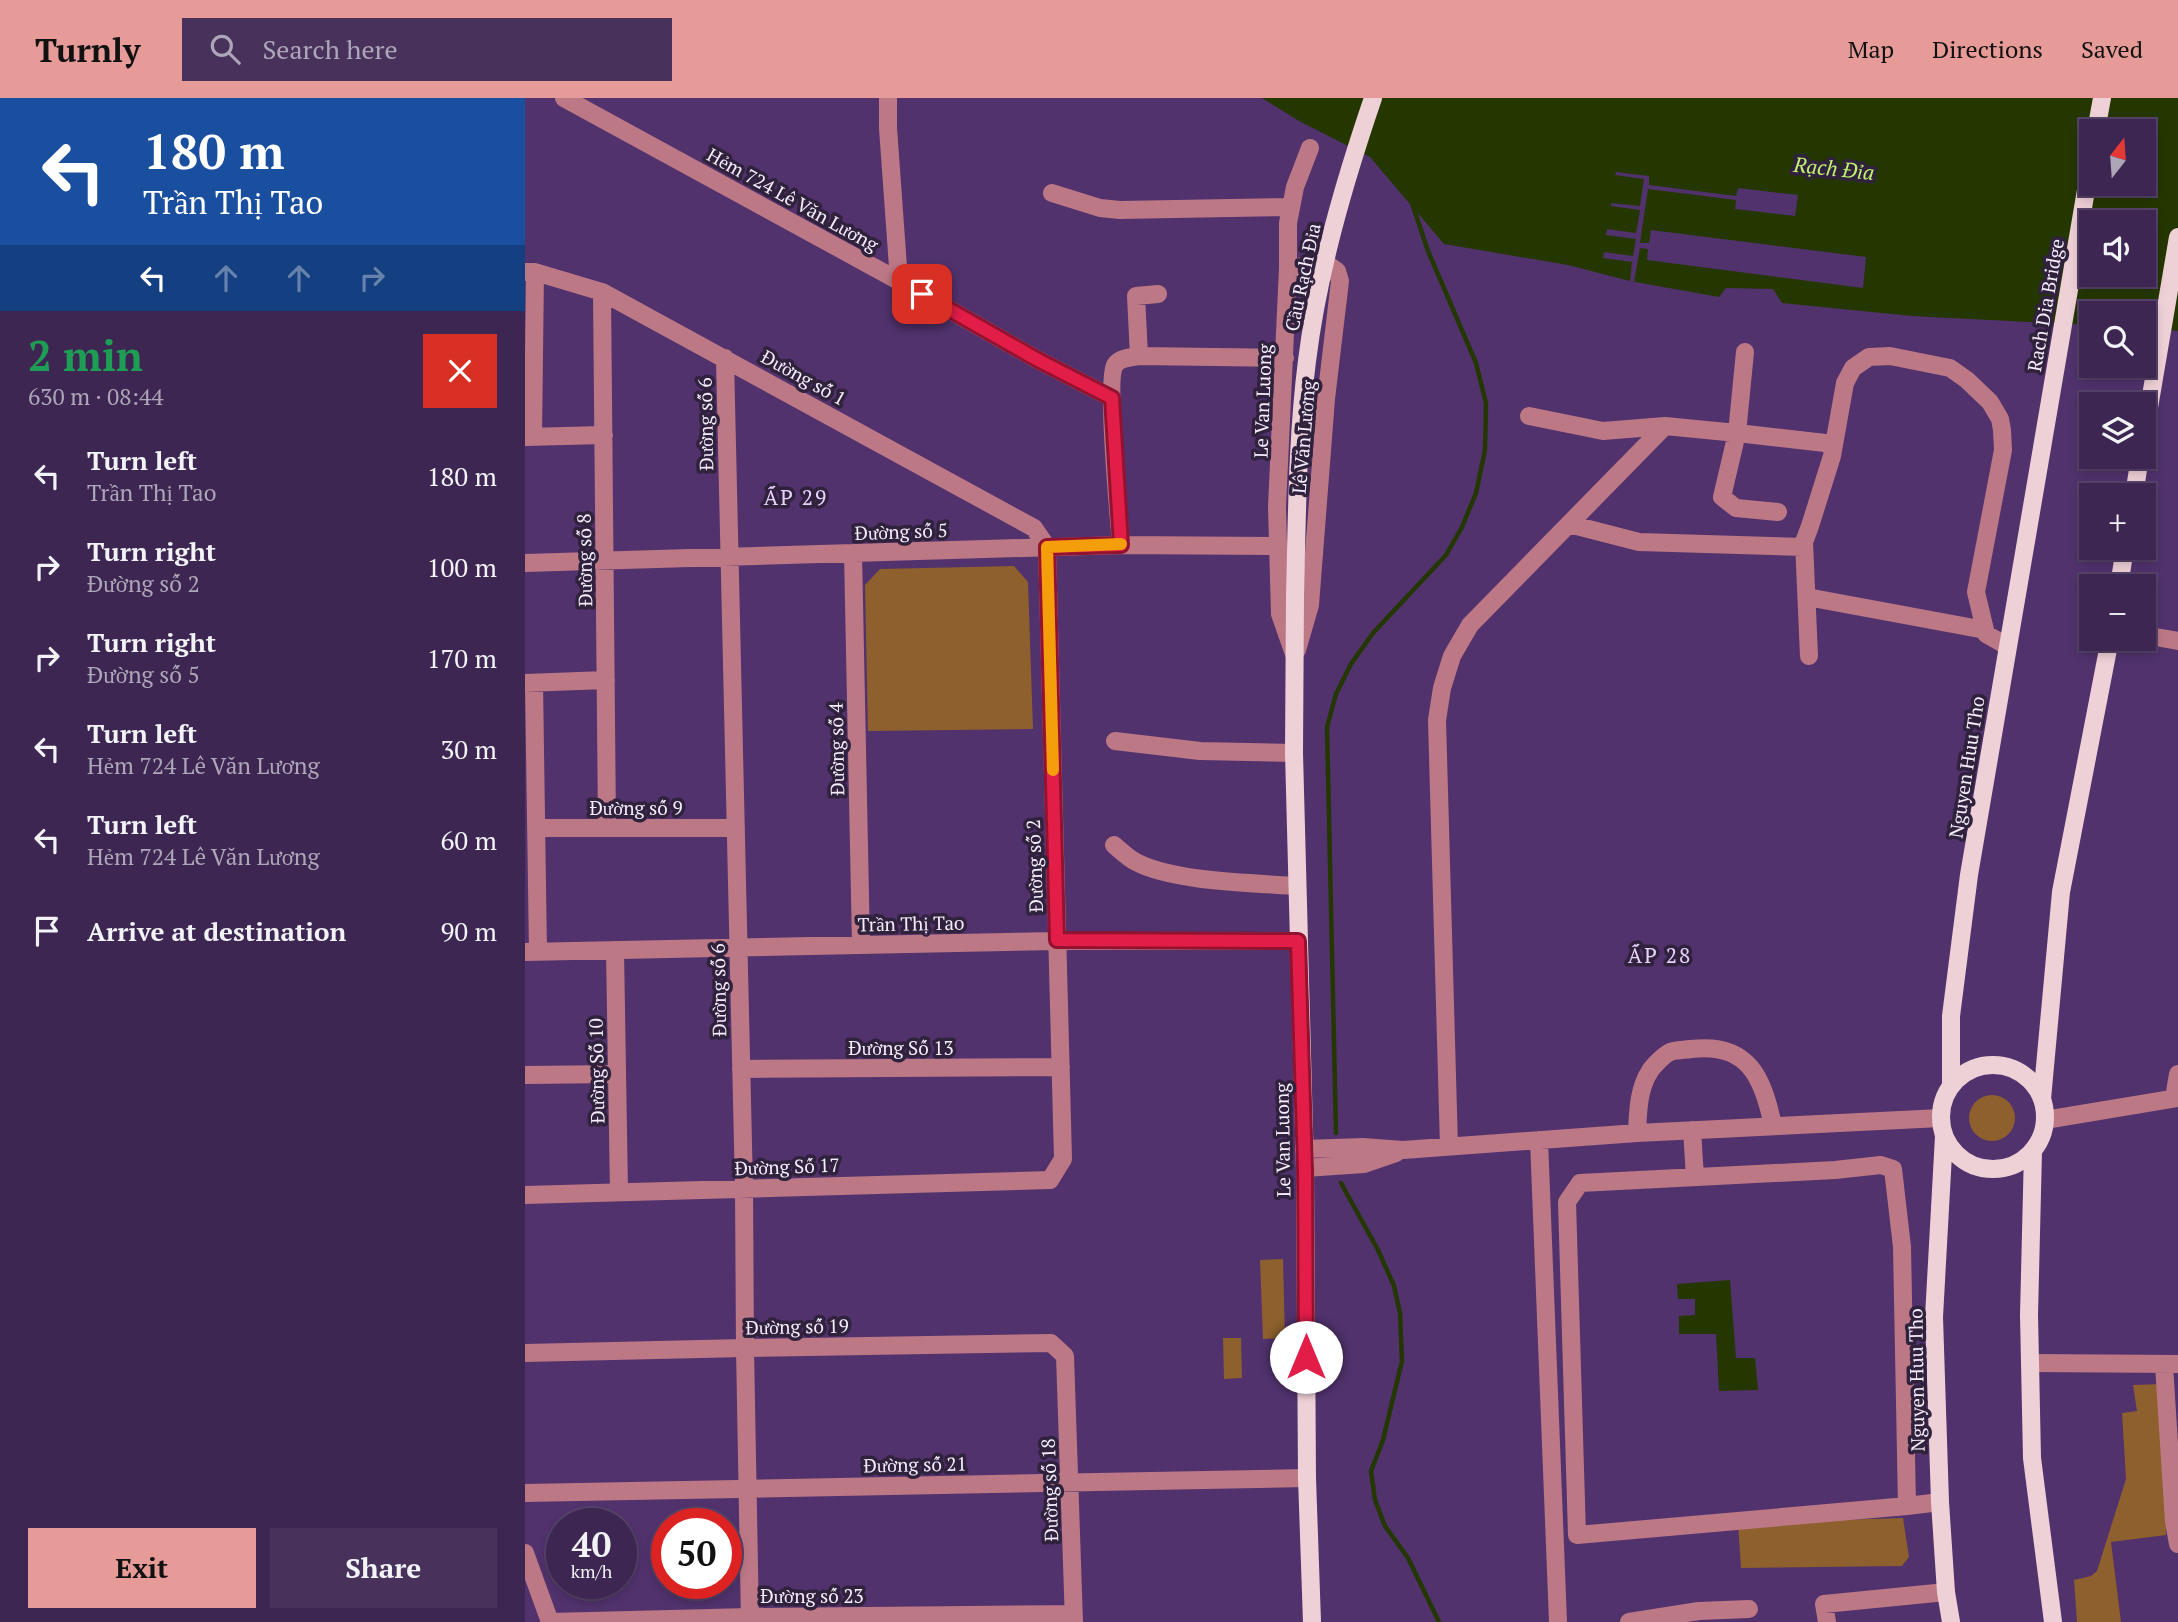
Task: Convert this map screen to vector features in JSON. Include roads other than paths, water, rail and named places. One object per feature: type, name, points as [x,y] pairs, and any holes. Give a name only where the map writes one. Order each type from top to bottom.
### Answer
[{"type":"main road","name":"Cầu Rạch Đỉa","points":[[1295,596],[1298,466],[1307,361],[1327,254],[1344,188],[1373,98]]},
{"type":"main road","points":[[2098,119],[2102,98]]},
{"type":"main road","name":"Rach Dia Bridge","points":[[2041,457],[2085,196]]},
{"type":"main road","points":[[2152,392],[2178,237]]},
{"type":"main road","name":"Nguyen Huu Tho","points":[[1951,1086],[1952,1004],[1969,875],[2041,457]]},
{"type":"main road","name":"Le Van Luong","points":[[1295,596],[1294,753],[1305,1168],[1307,1478],[1312,1622]]},
{"type":"main road","points":[[2042,1099],[2034,1085],[2022,1074],[2008,1067],[1992,1065],[1976,1068],[1962,1075],[1944,1097],[1942,1127],[1953,1152],[1967,1163],[1984,1169],[2002,1169],[2019,1162],[2033,1151],[2042,1136],[2045,1120],[2042,1099],[2061,892],[2108,651]]},
{"type":"main road","name":"Nguyen Huu Tho","points":[[1942,1127],[1934,1317],[1940,1502],[1946,1592],[1951,1622]]},
{"type":"main road","points":[[2033,1151],[2029,1315],[2032,1458],[2053,1622]]},
{"type":"street","name":"Hẻm 724 Lê Văn Lương","points":[[564,98],[1038,360],[1112,398]]},
{"type":"street","points":[[888,98],[899,281]]},
{"type":"street","name":"Le Van Luong","points":[[1295,657],[1280,614],[1277,507],[1290,207],[1310,148]]},
{"type":"street","points":[[1052,194],[1100,208],[1120,210],[1290,207]]},
{"type":"street","name":"Lê Văn Lương","points":[[1288,268],[1327,264],[1337,271],[1340,281],[1326,399],[1310,605],[1295,657]]},
{"type":"street","points":[[530,272],[529,437],[604,435]]},
{"type":"street","name":"Đường số 1","points":[[530,272],[602,292],[1034,527],[1047,547]]},
{"type":"street","name":"Đường số 8","points":[[602,292],[607,827]]},
{"type":"street","points":[[1139,356],[1130,294],[1158,295]]},
{"type":"street","points":[[1745,352],[1737,433],[1722,497],[1736,508],[1778,512]]},
{"type":"street","points":[[1121,545],[1112,398],[1113,368],[1116,363],[1125,358],[1139,356],[1285,358]]},
{"type":"street","points":[[1809,656],[1804,542],[1834,444],[1845,383],[1853,368],[1869,357],[1908,358],[1949,368],[1990,402],[2000,419],[2003,450],[1976,592],[1986,634],[2007,646]]},
{"type":"street","name":"Đường số 6","points":[[725,358],[744,1188],[750,1619]]},
{"type":"street","points":[[1529,416],[1603,431],[1665,426],[1834,444]]},
{"type":"street","points":[[1449,1147],[1437,719],[1442,688],[1452,656],[1470,625],[1665,426]]},
{"type":"street","points":[[1569,524],[1639,542],[1804,547]]},
{"type":"street","name":"Đường số 5","points":[[525,563],[1121,545],[1278,546]]},
{"type":"street","name":"Đường số 2","points":[[1047,547],[1063,1159],[1050,1180]]},
{"type":"street","name":"Đường số 4","points":[[853,553],[861,945]]},
{"type":"street","points":[[1807,597],[1985,630]]},
{"type":"street","points":[[2156,637],[2178,641]]},
{"type":"street","points":[[531,952],[536,828],[530,683],[606,680]]},
{"type":"street","points":[[1115,741],[1200,751],[1294,753]]},
{"type":"street","name":"Đường số 9","points":[[536,828],[736,828]]},
{"type":"street","points":[[1115,845],[1135,862],[1174,874],[1297,886]]},
{"type":"street","name":"Trần Thị Tao","points":[[531,952],[1057,940],[1298,941]]},
{"type":"street","name":"Đường Số 10","points":[[615,950],[619,1192]]},
{"type":"street","points":[[1637,1133],[1640,1097],[1650,1070],[1670,1052],[1709,1047],[1739,1056],[1757,1076],[1769,1105],[1773,1126]]},
{"type":"street","name":"Đường Số 13","points":[[741,1069],[1061,1067]]},
{"type":"street","points":[[525,1075],[617,1074]]},
{"type":"street","points":[[2045,1120],[2176,1098],[2178,1074]]},
{"type":"street","points":[[1305,1168],[1363,1155],[1403,1150],[1637,1133],[1773,1126],[1942,1127]]},
{"type":"street","points":[[1692,1130],[1695,1177]]},
{"type":"street","points":[[1539,1140],[1558,1622]]},
{"type":"street","points":[[1304,1149],[1363,1155]]},
{"type":"street","points":[[1907,1506],[1902,1247],[1893,1169],[1881,1165],[1835,1170],[1580,1183],[1567,1202],[1577,1535],[1907,1506],[1940,1502]]},
{"type":"street","name":"Đường Số 17","points":[[525,1195],[1050,1180]]},
{"type":"street","name":"Đường số 19","points":[[525,1353],[1051,1343],[1065,1356]]},
{"type":"street","name":"Đường số 18","points":[[1065,1356],[1074,1618]]},
{"type":"street","points":[[2030,1363],[2171,1364],[2174,1522],[2178,1544]]},
{"type":"street","name":"Đường số 21","points":[[525,1493],[1307,1478]]},
{"type":"street","points":[[525,1553],[550,1622]]},
{"type":"street","points":[[1827,1622],[1825,1604],[1946,1592]]},
{"type":"street","points":[[1629,1622],[1749,1609]]},
{"type":"street","name":"Đường số 23","points":[[550,1622],[1074,1618]]},
{"type":"water","name":"Rạch Đỉa","points":[[1262,98],[2178,98],[2178,331],[2156,329],[2156,301],[2079,301],[2079,324],[1912,316],[1782,303],[1773,289],[1726,288],[1719,297],[1630,281],[1568,265],[1444,244],[1370,157],[1299,121]]},
{"type":"water","points":[[1730,1280],[1736,1358],[1755,1358],[1758,1390],[1719,1391],[1716,1334],[1679,1334],[1679,1316],[1695,1315],[1695,1299],[1678,1299],[1677,1284]]},
{"type":"waterway","points":[[1336,1133],[1327,727],[1336,694],[1351,664],[1373,633],[1446,555],[1462,527],[1476,493],[1485,450],[1486,403],[1476,363],[1428,251],[1412,203]]},
{"type":"waterway","points":[[1341,1183],[1378,1250],[1394,1286],[1400,1313],[1402,1361],[1383,1440],[1371,1471],[1375,1500],[1385,1526],[1408,1558],[1439,1622]]},
{"type":"district","name":"ẤP 29","points":[[796,497]]},
{"type":"district","name":"ẤP 28","points":[[1660,955]]}]
